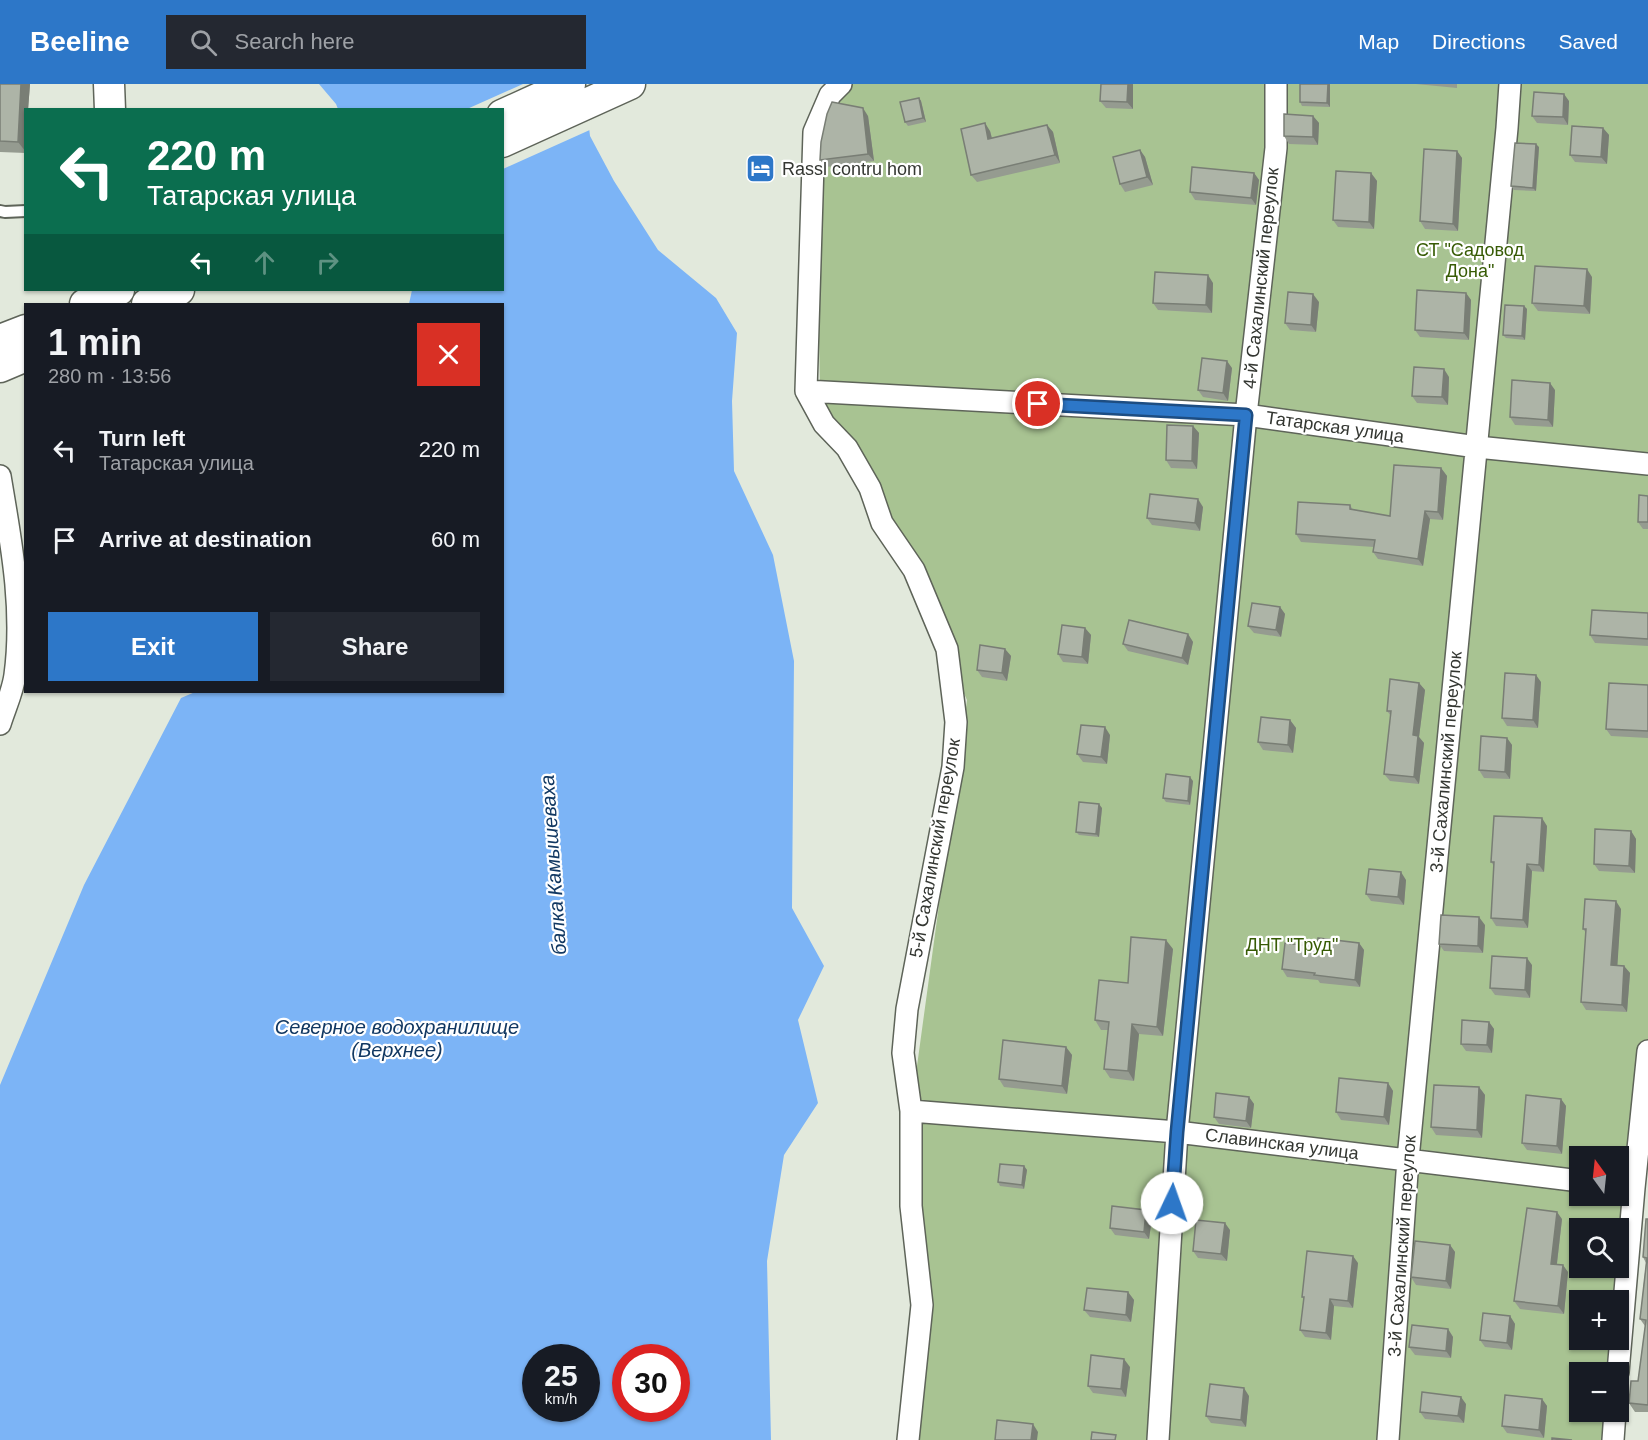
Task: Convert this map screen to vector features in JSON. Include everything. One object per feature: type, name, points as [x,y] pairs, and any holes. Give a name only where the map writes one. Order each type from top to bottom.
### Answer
[{"type":"main road","points":[[109,84],[110,108]]},
{"type":"main road","points":[[504,114],[570,84]]},
{"type":"main road","points":[[504,141],[630,84]]},
{"type":"main road","points":[[87,303],[117,291]]},
{"type":"main road","points":[[149,303],[177,291]]},
{"type":"main road","points":[[0,340],[24,331]]},
{"type":"main road","points":[[0,367],[24,358]]},
{"type":"street","points":[[806,391],[814,132],[830,95],[840,84]]},
{"type":"street","name":"4-й Сахалинский переулок","points":[[1158,1440],[1177,1132],[1246,415],[1275,148],[1276,84]]},
{"type":"street","name":"3-й Сахалинский переулок","points":[[1388,1440],[1408,1159],[1510,84]]},
{"type":"street","name":"Татарская улица","points":[[806,391],[1246,415],[1477,447],[1648,464]]},
{"type":"street","name":"5-й Сахалинский переулок","points":[[806,391],[824,424],[847,447],[870,488],[882,522],[914,570],[947,649],[956,722],[953,767],[908,1009],[903,1053],[911,1111],[911,1206],[922,1305],[908,1440]]},
{"type":"street","points":[[0,476],[13,553],[18,614],[15,677],[0,724]]},
{"type":"street","points":[[1619,1362],[1633,1188],[1648,1052]]},
{"type":"street","name":"Славинская улица","points":[[911,1111],[1177,1132],[1569,1180]]},
{"type":"street","points":[[1613,1440],[1614,1422]]},
{"type":"lane","points":[[0,211],[24,211]]},
{"type":"green space","name":"ДНТ \"Труд\"","points":[[839,84],[1648,84],[1648,1104],[1629,1304],[1629,1290],[1569,1290],[1569,1350],[1625,1350],[1623,1362],[1569,1362],[1569,1422],[1617,1422],[1615,1440],[911,1440],[924,1235],[914,1088],[967,700],[820,391],[816,166]]},
{"type":"water","name":"Северное водохранилище (Верхнее)","points":[[319,84],[584,84],[590,136],[614,181],[658,250],[716,298],[737,333],[732,401],[734,471],[773,555],[794,661],[792,908],[824,966],[798,1020],[818,1103],[784,1155],[767,1261],[771,1440],[0,1440],[0,1085],[84,885],[181,698],[193,693],[504,693],[504,303],[409,303],[412,291],[504,291],[504,108],[338,108]]},
{"type":"pier","points":[[523,84],[587,84],[592,129],[504,169],[504,108],[469,108]]},
{"type":"building","points":[[0,84],[21,84],[18,142],[0,141]]},
{"type":"building","points":[[1101,84],[1128,84],[1127,102],[1100,101]]},
{"type":"building","points":[[1300,84],[1328,84],[1327,103],[1300,102]]},
{"type":"building","points":[[1534,92],[1564,94],[1563,117],[1532,116]]},
{"type":"building","points":[[919,98],[923,118],[905,122],[900,102]]},
{"type":"building","points":[[832,102],[863,108],[868,154],[820,160],[821,142]]},
{"type":"building","points":[[1284,114],[1313,116],[1313,137],[1284,136]]},
{"type":"building","points":[[985,123],[988,139],[1047,125],[1055,155],[971,175],[961,129]]},
{"type":"building","points":[[1572,126],[1603,128],[1601,157],[1570,155]]},
{"type":"building","points":[[1515,143],[1536,144],[1533,188],[1511,186]]},
{"type":"building","points":[[1424,149],[1457,151],[1453,224],[1420,221]]},
{"type":"building","points":[[1140,150],[1147,177],[1120,184],[1113,157]]},
{"type":"building","points":[[1192,167],[1254,173],[1251,198],[1190,192]]},
{"type":"building","points":[[1336,171],[1371,173],[1369,222],[1333,220]]},
{"type":"building","points":[[1535,266],[1587,269],[1584,306],[1532,303]]},
{"type":"building","points":[[1155,272],[1208,275],[1206,305],[1153,303]]},
{"type":"building","points":[[1417,290],[1466,293],[1464,333],[1415,330]]},
{"type":"building","points":[[1288,292],[1313,294],[1311,325],[1285,323]]},
{"type":"building","points":[[1505,305],[1524,306],[1522,336],[1503,335]]},
{"type":"building","points":[[1202,358],[1227,361],[1223,393],[1198,390]]},
{"type":"building","points":[[1414,367],[1444,369],[1442,397],[1412,396]]},
{"type":"building","points":[[1512,380],[1550,383],[1548,420],[1510,417]]},
{"type":"building","points":[[1167,425],[1193,426],[1192,461],[1166,460]]},
{"type":"building","points":[[1394,465],[1441,468],[1438,512],[1425,511],[1418,559],[1373,552],[1375,540],[1296,534],[1298,502],[1350,505],[1350,509],[1390,516]]},
{"type":"building","points":[[1150,494],[1198,499],[1195,523],[1147,518]]},
{"type":"building","points":[[1639,495],[1648,496],[1648,522],[1638,522]]},
{"type":"building","points":[[1252,603],[1280,607],[1276,630],[1248,626]]},
{"type":"building","points":[[1592,610],[1648,613],[1648,639],[1590,635]]},
{"type":"building","points":[[1129,620],[1188,634],[1182,658],[1123,644]]},
{"type":"building","points":[[1062,625],[1085,628],[1082,657],[1058,654]]},
{"type":"building","points":[[980,645],[1005,649],[1002,673],[977,670]]},
{"type":"building","points":[[1505,673],[1536,675],[1533,720],[1502,718]]},
{"type":"building","points":[[1390,679],[1419,683],[1413,735],[1418,736],[1414,777],[1384,774],[1391,711],[1387,711]]},
{"type":"building","points":[[1609,683],[1648,685],[1648,731],[1606,729]]},
{"type":"building","points":[[1261,717],[1290,720],[1288,745],[1258,742]]},
{"type":"building","points":[[1081,725],[1105,727],[1101,757],[1077,754]]},
{"type":"building","points":[[1481,736],[1507,738],[1505,772],[1479,770]]},
{"type":"building","points":[[1166,774],[1190,777],[1188,801],[1163,798]]},
{"type":"building","points":[[1079,802],[1099,804],[1096,834],[1076,832]]},
{"type":"building","points":[[1494,816],[1542,818],[1539,865],[1527,864],[1523,920],[1491,918]]},
{"type":"building","points":[[1595,829],[1631,831],[1629,866],[1594,864]]},
{"type":"building","points":[[1369,869],[1401,872],[1398,897],[1366,894]]},
{"type":"building","points":[[1585,899],[1616,901],[1611,965],[1624,966],[1622,1005],[1581,1002],[1586,929],[1583,929]]},
{"type":"building","points":[[1441,915],[1479,917],[1478,946],[1439,944]]},
{"type":"building","points":[[1131,937],[1166,940],[1157,1027],[1132,1024],[1128,1071],[1104,1069],[1109,1022],[1095,1020],[1099,980],[1128,983]]},
{"type":"building","points":[[1318,938],[1359,943],[1355,980],[1282,969],[1285,943],[1317,947]]},
{"type":"building","points":[[1492,956],[1527,958],[1525,990],[1490,988]]},
{"type":"building","points":[[1462,1020],[1489,1022],[1487,1045],[1461,1044]]},
{"type":"building","points":[[1003,1040],[1066,1047],[1062,1086],[999,1079]]},
{"type":"building","points":[[1339,1078],[1388,1083],[1384,1117],[1336,1112]]},
{"type":"building","points":[[1434,1085],[1479,1087],[1477,1130],[1431,1127]]},
{"type":"building","points":[[1216,1093],[1249,1097],[1246,1121],[1214,1117]]},
{"type":"building","points":[[1526,1095],[1561,1099],[1557,1146],[1522,1143]]},
{"type":"building","points":[[1000,1164],[1024,1166],[1022,1185],[998,1182]]},
{"type":"building","points":[[1112,1206],[1146,1210],[1144,1232],[1110,1228]]},
{"type":"building","points":[[1527,1208],[1557,1212],[1551,1264],[1563,1265],[1558,1306],[1514,1301]]},
{"type":"building","points":[[1646,1219],[1648,1219],[1648,1405],[1629,1403],[1631,1381],[1638,1381],[1646,1320],[1640,1319],[1647,1258],[1643,1257]]},
{"type":"building","points":[[1196,1220],[1225,1223],[1221,1254],[1193,1251]]},
{"type":"building","points":[[1415,1241],[1450,1245],[1446,1281],[1411,1277]]},
{"type":"building","points":[[1307,1251],[1353,1256],[1348,1301],[1330,1299],[1326,1333],[1300,1330]]},
{"type":"building","points":[[1087,1288],[1128,1292],[1126,1315],[1084,1310]]},
{"type":"building","points":[[1483,1313],[1510,1316],[1507,1343],[1480,1340]]},
{"type":"building","points":[[1412,1325],[1448,1329],[1446,1351],[1409,1347]]},
{"type":"building","points":[[1091,1355],[1124,1359],[1121,1389],[1088,1386]]},
{"type":"building","points":[[1210,1384],[1244,1388],[1241,1420],[1206,1416]]},
{"type":"building","points":[[1422,1392],[1461,1397],[1458,1416],[1420,1412]]},
{"type":"building","points":[[1505,1395],[1542,1399],[1539,1430],[1502,1426]]},
{"type":"building","points":[[997,1420],[1033,1424],[1031,1440],[995,1440]]},
{"type":"building","points":[[1092,1432],[1116,1435],[1115,1440],[1091,1440]]},
{"type":"place","name":"Rassl contru hom","points":[[761,169]]},
{"type":"route","points":[[1038,404],[1246,415],[1172,1203]]},
{"type":"park label","name":"СТ \"Садовод Дона\"","points":[[1470,260]]},
{"type":"water label","name":"балка Камышеваха","points":[[553,865]]}]
